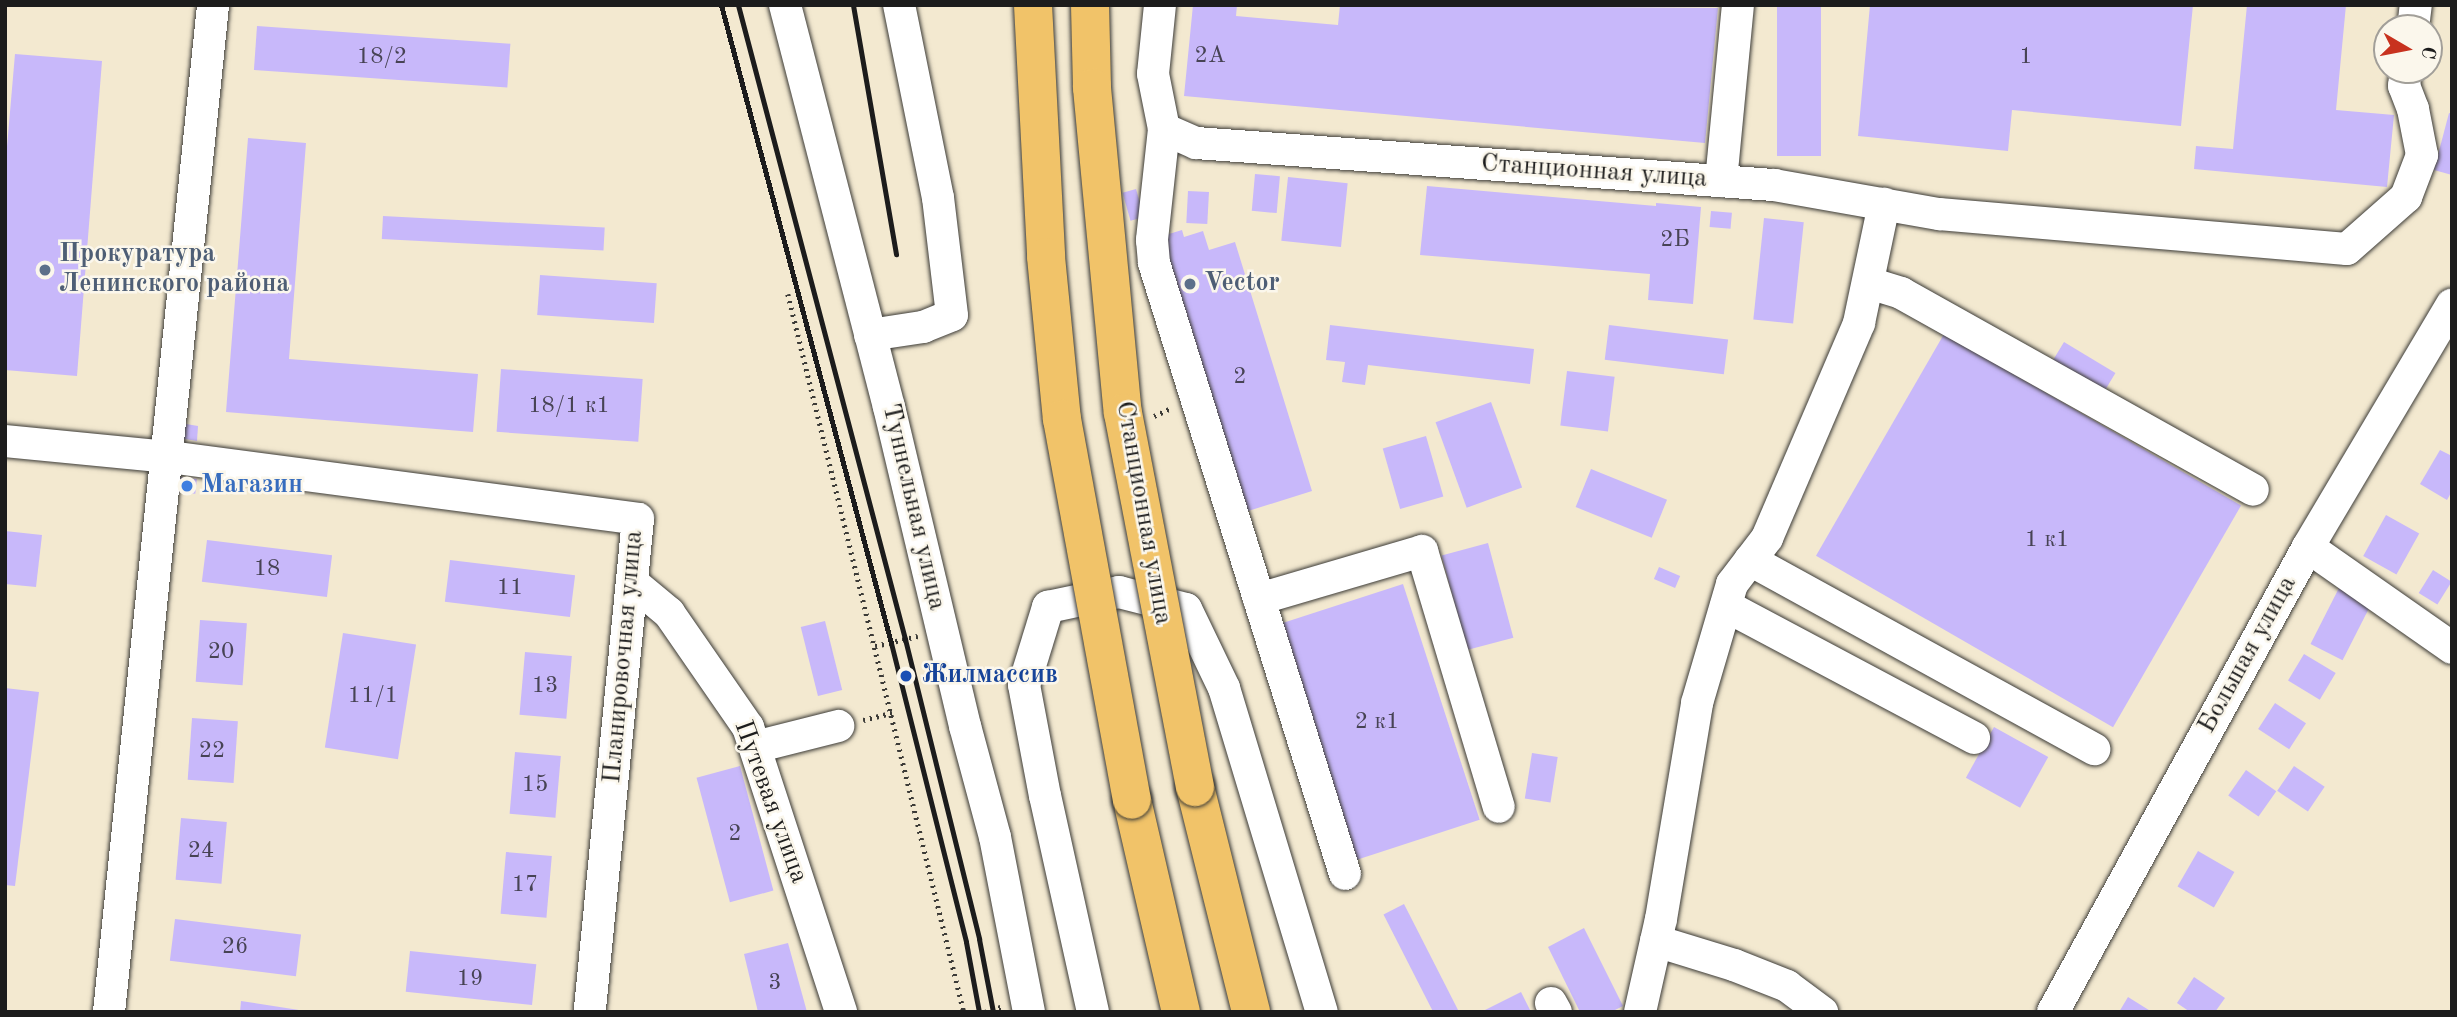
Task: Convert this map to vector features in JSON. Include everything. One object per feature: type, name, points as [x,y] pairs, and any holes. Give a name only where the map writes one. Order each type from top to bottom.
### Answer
[{"type":"main road","points":[[1033,5],[1046,257],[1062,419],[1132,800],[1181,1012]]},
{"type":"main road","name":"Станционная улица","points":[[1090,5],[1092,88],[1123,413],[1195,787],[1251,1012]]},
{"type":"street","points":[[109,1012],[169,457],[213,5]]},
{"type":"street","name":"Туннельная улица","points":[[785,5],[995,837],[1029,1012]]},
{"type":"street","points":[[870,335],[923,327],[952,315],[938,198],[899,5]]},
{"type":"street","points":[[1160,5],[1153,74],[1164,129],[1152,240],[1154,263],[1345,874]]},
{"type":"street","points":[[1721,181],[1738,5]]},
{"type":"street","name":"Станционная улица","points":[[1164,129],[1196,143],[1774,185],[1939,214],[2347,250],[2406,197],[2422,155],[2413,109],[2404,84]]},
{"type":"street","points":[[1640,1012],[1656,941],[1697,703],[1732,584],[1767,538],[1859,323],[1884,204]]},
{"type":"street","points":[[1869,283],[1901,293],[2253,490]]},
{"type":"street","name":"Большая улица","points":[[2053,1012],[2308,547],[2452,304]]},
{"type":"street","name":"Планировочная улица","points":[[5,441],[169,457],[638,519],[590,1012]]},
{"type":"street","points":[[2308,547],[2452,648]]},
{"type":"street","points":[[1259,599],[1422,551],[1499,807]]},
{"type":"street","points":[[1750,560],[2094,748]]},
{"type":"street","name":"Путевая улица","points":[[633,583],[669,614],[748,727],[841,1012]]},
{"type":"street","points":[[1093,1012],[1045,796],[1024,685],[1048,607],[1119,592],[1186,609],[1224,688],[1322,1012]]},
{"type":"street","points":[[1726,606],[1974,738]]},
{"type":"street","points":[[755,747],[838,726]]},
{"type":"street","points":[[1656,941],[1734,965],[1787,986],[1822,1012]]},
{"type":"path","points":[[788,294],[964,1012]]},
{"type":"path","points":[[1149,418],[1168,412]]},
{"type":"path","points":[[875,646],[942,631]]},
{"type":"building","points":[[1193,5],[1237,5],[1236,16],[1338,25],[1340,5],[1718,8],[1705,143],[1184,96]]},
{"type":"building","points":[[1777,5],[1821,5],[1821,156],[1777,156]]},
{"type":"building","points":[[1870,5],[2193,5],[2181,126],[2012,110],[2008,151],[1858,136]]},
{"type":"building","points":[[2247,5],[2346,5],[2336,110],[2394,115],[2387,187],[2194,169],[2196,146],[2233,149]]},
{"type":"building","points":[[257,26],[510,44],[507,88],[254,70]]},
{"type":"building","name":"Прокуратура Ленинского района","points":[[15,54],[102,61],[77,376],[5,370],[5,170]]},
{"type":"building","points":[[2449,113],[2452,114],[2452,175],[2434,170]]},
{"type":"building","points":[[248,138],[306,143],[289,359],[478,374],[473,432],[226,412]]},
{"type":"building","points":[[1255,174],[1280,176],[1277,213],[1252,211]]},
{"type":"building","points":[[1288,177],[1348,183],[1341,247],[1281,241]]},
{"type":"building","points":[[1427,186],[1656,206],[1656,203],[1701,207],[1693,304],[1648,300],[1650,274],[1420,255]]},
{"type":"building","points":[[1136,189],[1144,217],[1131,221],[1123,193]]},
{"type":"building","points":[[1188,191],[1209,192],[1207,224],[1186,223]]},
{"type":"building","points":[[1711,211],[1732,213],[1731,229],[1710,227]]},
{"type":"building","points":[[383,216],[605,228],[603,251],[382,239]]},
{"type":"building","points":[[1764,218],[1804,222],[1793,324],[1753,319]]},
{"type":"building","points":[[1182,230],[1184,237],[1203,231],[1209,250],[1235,242],[1312,491],[1245,512],[1159,237]]},
{"type":"building","points":[[540,275],[657,283],[654,323],[537,315]]},
{"type":"building","points":[[1330,325],[1534,349],[1530,384],[1368,365],[1365,385],[1342,382],[1345,362],[1326,360]]},
{"type":"building","points":[[1609,325],[1728,340],[1724,374],[1605,360]]},
{"type":"building","points":[[1944,334],[2241,505],[2113,727],[1816,556]]},
{"type":"building","points":[[2064,342],[2115,373],[2103,393],[2052,363]]},
{"type":"building","points":[[501,369],[643,379],[638,442],[497,432]]},
{"type":"building","points":[[1567,371],[1615,377],[1608,431],[1560,426]]},
{"type":"building","points":[[1491,402],[1522,488],[1467,508],[1436,422]]},
{"type":"building","points":[[180,423],[198,426],[197,441],[179,438]]},
{"type":"building","points":[[1426,436],[1443,497],[1400,509],[1383,448]]},
{"type":"building","points":[[2440,450],[2452,456],[2452,491],[2447,500],[2420,484]]},
{"type":"building","points":[[1591,469],[1667,500],[1652,538],[1576,507]]},
{"type":"building","name":"Магазин","points":[[179,477],[197,479],[195,494],[177,492]]},
{"type":"building","points":[[2386,515],[2419,533],[2396,575],[2363,556]]},
{"type":"building","points":[[5,531],[42,535],[36,587],[5,584]]},
{"type":"building","points":[[207,540],[332,555],[327,597],[202,582]]},
{"type":"building","points":[[1488,543],[1513,638],[1467,650],[1442,555]]},
{"type":"building","points":[[450,560],[575,575],[570,617],[445,602]]},
{"type":"building","points":[[1659,567],[1680,576],[1675,588],[1654,579]]},
{"type":"building","points":[[2433,570],[2452,582],[2437,605],[2419,593]]},
{"type":"building","points":[[1403,584],[1480,820],[1353,861],[1277,625]]},
{"type":"building","points":[[2340,586],[2372,602],[2343,660],[2310,644]]},
{"type":"building","points":[[200,620],[247,623],[243,685],[196,682]]},
{"type":"building","points":[[825,621],[842,690],[818,696],[801,627]]},
{"type":"building","points":[[343,633],[416,645],[398,759],[325,748]]},
{"type":"building","points":[[525,652],[572,656],[566,719],[520,715]]},
{"type":"building","points":[[2304,654],[2336,673],[2320,700],[2288,681]]},
{"type":"building","points":[[5,688],[39,692],[15,886],[5,885]]},
{"type":"building","points":[[2275,703],[2306,723],[2289,749],[2258,729]]},
{"type":"building","points":[[192,718],[238,721],[234,783],[188,780]]},
{"type":"building","points":[[1994,727],[2048,757],[2020,808],[1966,778]]},
{"type":"building","points":[[515,752],[561,756],[555,818],[510,814]]},
{"type":"building","points":[[1532,753],[1558,757],[1550,803],[1525,798]]},
{"type":"building","points":[[740,766],[773,891],[730,902],[697,778]]},
{"type":"building","points":[[2294,766],[2325,787],[2308,812],[2277,791]]},
{"type":"building","points":[[2246,770],[2276,791],[2259,817],[2228,795]]},
{"type":"building","points":[[181,818],[227,822],[221,884],[176,880]]},
{"type":"building","points":[[2198,851],[2234,872],[2214,908],[2178,887]]},
{"type":"building","points":[[506,852],[552,856],[546,918],[501,914]]},
{"type":"building","points":[[1404,904],[1459,1012],[1433,1012],[1384,914]]},
{"type":"building","points":[[175,919],[301,934],[296,976],[170,961]]},
{"type":"building","points":[[1584,928],[1623,1006],[1611,1012],[1580,1012],[1548,947]]},
{"type":"building","points":[[788,943],[807,1012],[758,1012],[744,954]]},
{"type":"building","points":[[410,951],[536,964],[532,1005],[406,992]]},
{"type":"building","points":[[2194,977],[2225,998],[2215,1012],[2190,1012],[2177,1003]]},
{"type":"building","points":[[1521,992],[1531,1012],[1481,1012]]},
{"type":"building","points":[[2128,997],[2152,1012],[2119,1012]]},
{"type":"building","points":[[241,1001],[299,1010],[240,1012]]},
{"type":"railway","points":[[721,5],[891,643],[966,942],[979,1012]]},
{"type":"railway","points":[[738,5],[905,639],[979,939],[993,1012]]},
{"type":"railway","points":[[853,5],[896,254]]},
{"type":"place","name":"Прокуратура Ленинского района","points":[[45,270]]},
{"type":"place","name":"Vector","points":[[1190,284]]},
{"type":"place","name":"Магазин","points":[[187,486]]},
{"type":"place","name":"Жилмассив","points":[[906,676]]}]
